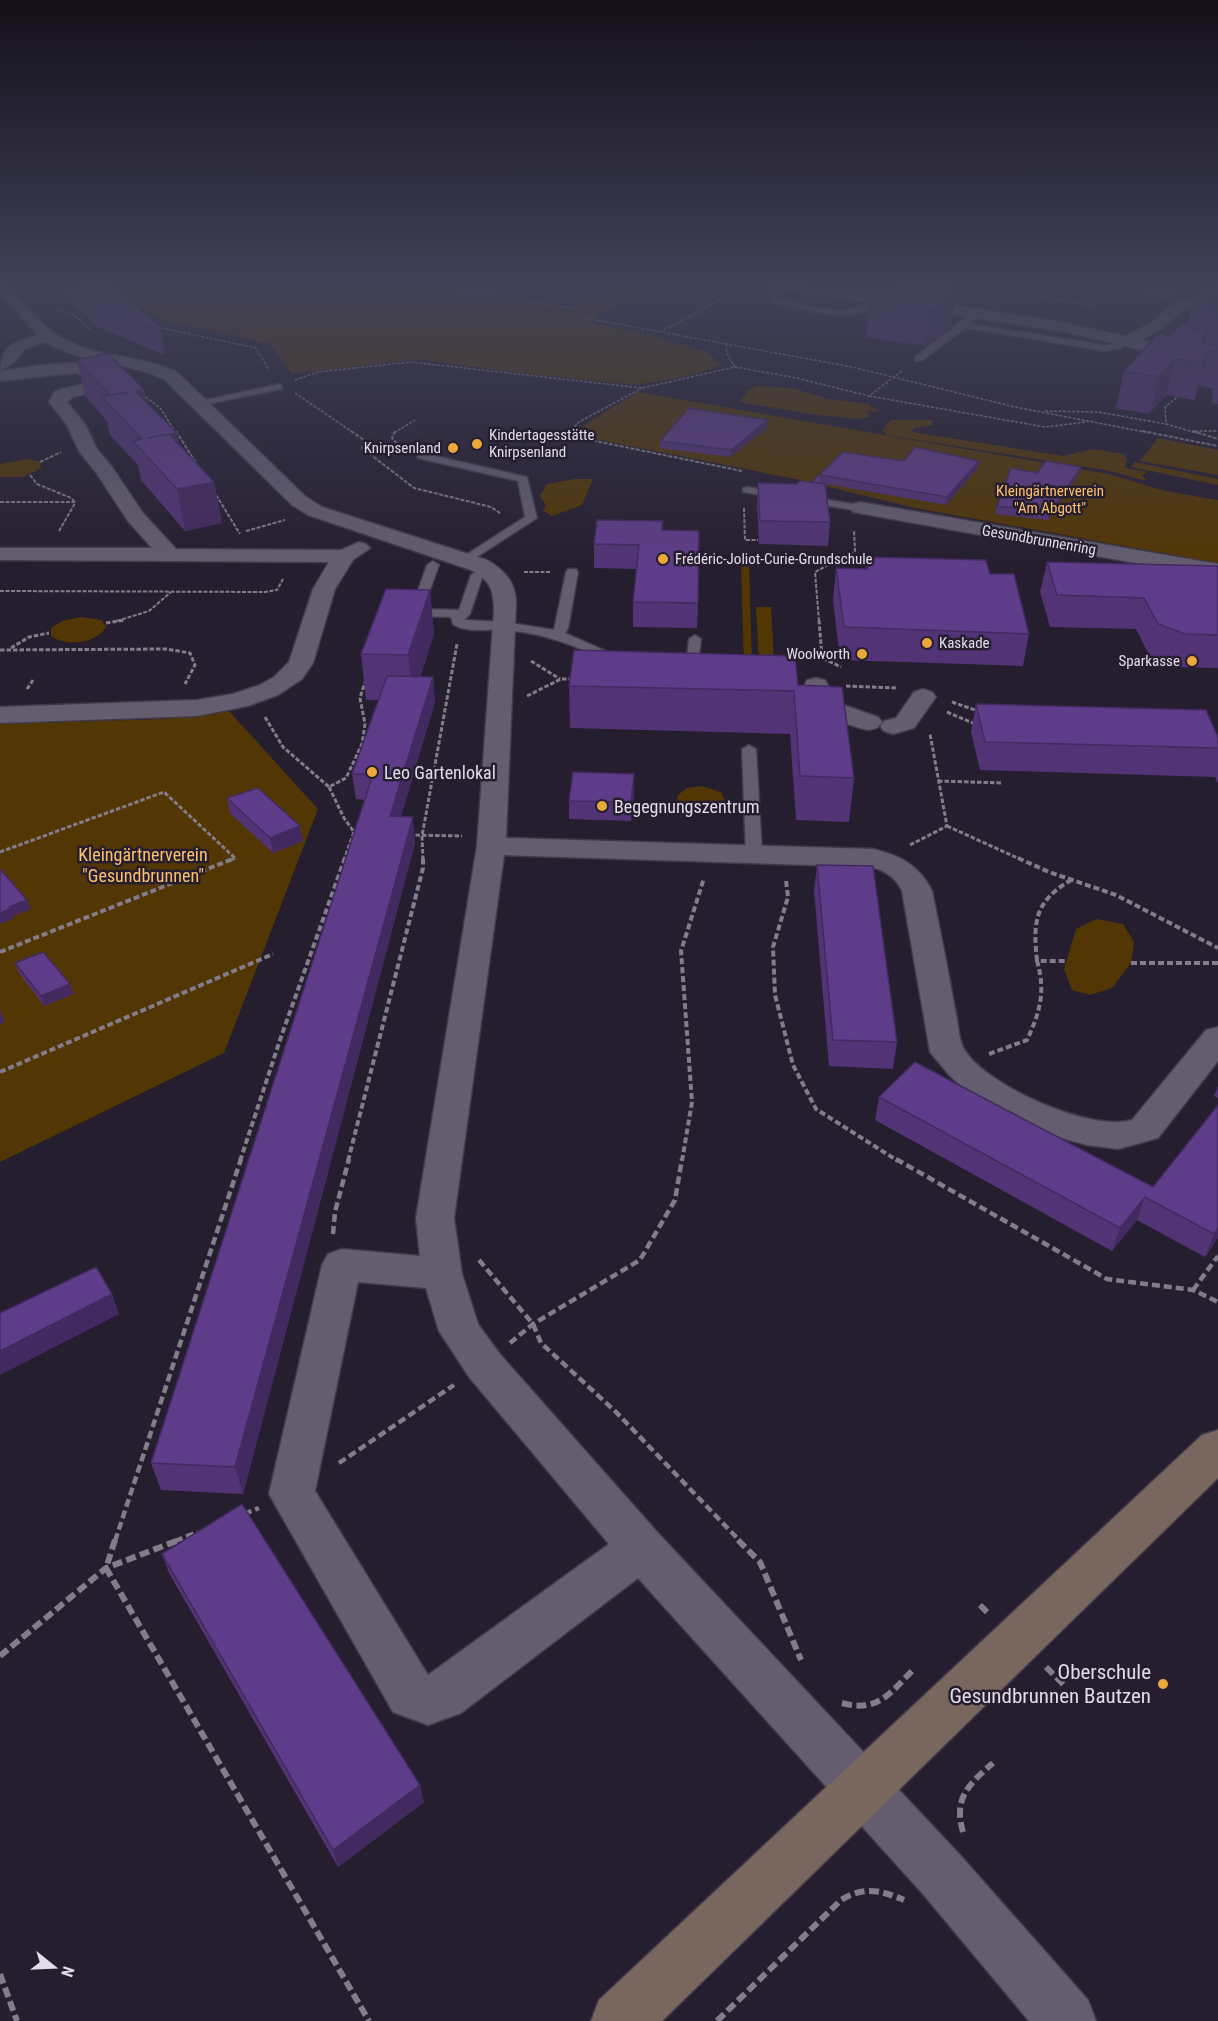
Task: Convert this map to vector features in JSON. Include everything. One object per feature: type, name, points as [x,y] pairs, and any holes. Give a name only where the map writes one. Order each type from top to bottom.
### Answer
[{"type":"street","points":[[118,377],[114,382],[67,393],[60,396],[58,402],[76,424],[88,451],[105,471],[135,517],[169,554]]},
{"type":"street","points":[[172,377],[298,501],[315,511],[478,569],[506,591],[491,846],[435,1218],[442,1274],[460,1331],[484,1365],[641,1548],[942,1875],[1068,2021]]},
{"type":"street","name":"Gesundbrunnenring","points":[[860,508],[972,530],[1218,571]]},
{"type":"street","points":[[0,715],[171,709],[224,705],[252,698],[289,677],[300,664],[328,580],[345,556],[384,534]]},
{"type":"street","points":[[0,554],[345,556]]},
{"type":"street","points":[[816,685],[816,701],[819,705],[881,724],[905,723],[932,703]]},
{"type":"street","points":[[491,846],[768,854],[880,860],[905,872],[917,891],[946,1052],[957,1065],[982,1085],[1038,1116],[1062,1125],[1110,1136],[1130,1135],[1145,1129],[1218,1038]]},
{"type":"street","points":[[442,1274],[342,1265],[292,1494],[411,1694],[428,1700],[443,1695],[641,1548]]},
{"type":"street","points":[[620,2021],[1218,1449]]},
{"type":"lane","points":[[197,403],[279,387]]},
{"type":"lane","points":[[422,456],[524,479],[531,518],[478,569],[464,614],[416,613],[433,565]]},
{"type":"lane","points":[[749,491],[860,508]]},
{"type":"lane","points":[[557,634],[562,629],[572,572]]},
{"type":"lane","points":[[458,614],[457,621],[460,624],[505,626],[557,634],[615,659],[627,660]]},
{"type":"lane","points":[[666,662],[693,661],[694,639]]},
{"type":"lane","points":[[749,749],[768,854]]},
{"type":"path","points":[[273,377],[279,387],[290,389],[364,440],[362,448],[414,488],[491,507],[521,526]]},
{"type":"path","points":[[297,379],[302,377]]},
{"type":"path","points":[[547,377],[642,388]]},
{"type":"path","points":[[695,377],[642,388],[579,422],[566,435],[747,472]]},
{"type":"path","points":[[793,377],[869,396],[1045,427],[1091,422]]},
{"type":"path","points":[[869,396],[894,377]]},
{"type":"path","points":[[895,377],[1038,411],[1218,446]]},
{"type":"path","points":[[1167,423],[1165,407],[1185,391],[1195,377]]},
{"type":"path","points":[[114,382],[129,385],[161,409],[198,466]]},
{"type":"path","points":[[1038,411],[1098,412],[1167,423],[1218,439]]},
{"type":"path","points":[[415,420],[395,431],[392,438],[405,452],[422,456]]},
{"type":"path","points":[[1190,431],[1218,431]]},
{"type":"path","points":[[30,475],[37,484],[71,498],[75,502]]},
{"type":"path","points":[[749,491],[743,499],[746,540],[758,540]]},
{"type":"path","points":[[216,495],[240,533],[241,555]]},
{"type":"path","points":[[0,502],[75,502]]},
{"type":"path","points":[[55,538],[75,502]]},
{"type":"path","points":[[841,667],[822,658],[815,572],[855,551],[853,519],[860,508]]},
{"type":"path","points":[[240,533],[315,511]]},
{"type":"path","points":[[0,591],[265,592],[278,590],[290,568],[289,556]]},
{"type":"path","points":[[478,569],[572,572]]},
{"type":"path","points":[[106,623],[129,620],[150,612],[172,592]]},
{"type":"path","points":[[11,649],[29,637],[49,633]]},
{"type":"path","points":[[342,1265],[333,1235],[335,1212],[423,868],[422,836],[449,698],[457,638]]},
{"type":"path","points":[[0,650],[166,649],[190,653],[195,665],[171,709]]},
{"type":"path","points":[[531,661],[561,679]]},
{"type":"path","points":[[329,787],[345,779],[364,740],[365,724],[358,702],[360,691],[369,676]]},
{"type":"path","points":[[525,697],[561,679],[584,678]]},
{"type":"path","points":[[252,698],[262,707],[270,734],[295,760],[329,787],[344,818],[354,832],[365,833]]},
{"type":"path","points":[[948,700],[973,711],[984,711]]},
{"type":"path","points":[[932,703],[973,724],[984,725]]},
{"type":"path","points":[[932,703],[938,781],[947,826]]},
{"type":"path","points":[[938,781],[1003,783]]},
{"type":"path","points":[[0,852],[164,792],[235,858],[0,952]]},
{"type":"path","points":[[880,860],[947,826]]},
{"type":"path","points":[[947,826],[1049,872],[1116,895],[1218,948]]},
{"type":"path","points":[[354,832],[281,1037],[106,1569],[369,2021]]},
{"type":"path","points":[[399,834],[467,836],[491,846]]},
{"type":"path","points":[[237,1516],[292,1494],[484,1365],[533,1324],[640,1260],[675,1200],[692,1102],[681,951],[710,853]]},
{"type":"path","points":[[768,854],[788,897],[773,947],[775,995],[794,1065],[816,1109],[867,1143],[1107,1279],[1193,1290],[1218,1302]]},
{"type":"path","points":[[957,1065],[1027,1040],[1041,1010],[1044,982],[1037,961],[1034,926],[1042,907],[1055,888],[1071,879]]},
{"type":"path","points":[[0,1072],[273,954]]},
{"type":"path","points":[[1037,961],[1065,961]]},
{"type":"path","points":[[1131,963],[1218,963]]},
{"type":"path","points":[[435,1218],[459,1238],[533,1324],[541,1343],[616,1412],[760,1562],[800,1655],[803,1677],[780,1699]]},
{"type":"path","points":[[1193,1290],[1218,1256]]},
{"type":"path","points":[[0,1656],[106,1569],[204,1529]]},
{"type":"path","points":[[833,1699],[863,1710],[875,1706],[913,1670]]},
{"type":"path","points":[[966,1836],[962,1829],[960,1800],[968,1787],[993,1763]]},
{"type":"path","points":[[717,2021],[849,1893],[867,1888],[911,1902]]},
{"type":"path","points":[[0,1974],[17,2021]]},
{"type":"green space","points":[[562,377],[682,377],[636,385]]},
{"type":"green space","points":[[756,386],[792,388],[829,399],[869,404],[878,410],[877,412],[868,411],[869,417],[858,419],[739,402],[748,391]]},
{"type":"green space","name":"Kleingärtnerverein \"Am Abgott\"","points":[[637,392],[1109,474],[1165,491],[1218,500],[1218,563],[915,508],[800,480],[570,434]]},
{"type":"green space","points":[[891,420],[932,420],[933,425],[914,428],[912,432],[1063,456],[1093,449],[1124,454],[1127,460],[1125,468],[1148,472],[1142,475],[1146,480],[1143,480],[1105,470],[887,435],[882,430]]},
{"type":"green space","points":[[1158,438],[1218,450],[1218,475],[1140,461]]},
{"type":"green space","points":[[28,459],[40,462],[41,468],[23,477],[0,477],[0,464]]},
{"type":"green space","points":[[1135,462],[1218,479],[1218,485],[1131,467]]},
{"type":"green space","points":[[575,479],[593,479],[582,505],[552,516],[543,511],[546,505],[540,496],[547,484]]},
{"type":"green space","points":[[741,563],[749,564],[752,664],[744,664]]},
{"type":"green space","points":[[756,607],[771,607],[774,663],[759,663]]},
{"type":"green space","points":[[80,617],[102,620],[106,627],[95,637],[80,642],[65,642],[51,636],[51,628],[62,621]]},
{"type":"green space","name":"Kleingärtnerverein \"Gesundbrunnen\"","points":[[229,711],[318,809],[224,1053],[0,1162],[0,724],[163,719]]},
{"type":"green space","points":[[701,786],[721,792],[725,801],[723,805],[704,812],[682,807],[677,799],[678,795],[687,788]]},
{"type":"green space","points":[[1096,919],[1123,924],[1134,942],[1131,963],[1112,988],[1090,995],[1072,990],[1064,969],[1076,929]]},
{"type":"building","points":[[93,377],[132,377],[144,390],[135,391],[177,433],[169,434],[214,482],[177,489],[133,441],[142,439],[102,397],[130,392],[110,395]]},
{"type":"building","points":[[689,408],[768,420],[731,450],[660,441]]},
{"type":"building","points":[[915,447],[979,461],[947,497],[820,475],[822,484],[812,482],[843,452],[904,461]]},
{"type":"building","points":[[1046,461],[1081,467],[1050,512],[997,506],[1011,468],[1037,473]]},
{"type":"building","points":[[800,481],[825,484],[830,522],[760,521],[758,483],[797,484]]},
{"type":"building","points":[[597,520],[663,521],[662,530],[699,531],[698,603],[633,602],[639,545],[594,544]]},
{"type":"building","points":[[867,557],[986,560],[990,574],[1014,574],[1029,634],[844,627],[836,568],[868,569]]},
{"type":"building","points":[[1047,562],[1218,566],[1218,635],[1185,634],[1158,624],[1144,598],[1057,595]]},
{"type":"building","points":[[386,589],[430,590],[408,655],[361,654]]},
{"type":"building","points":[[574,650],[795,656],[798,685],[842,687],[854,778],[800,776],[794,691],[569,686]]},
{"type":"building","points":[[387,676],[433,677],[390,816],[413,817],[235,1467],[151,1463],[373,774],[352,774]]},
{"type":"building","points":[[976,704],[1206,710],[1218,737],[1218,748],[985,742]]},
{"type":"building","points":[[573,772],[634,774],[631,802],[569,801]]},
{"type":"building","points":[[258,788],[300,826],[270,838],[227,798]]},
{"type":"building","points":[[817,865],[873,866],[897,1042],[833,1040]]},
{"type":"building","points":[[0,869],[27,900],[0,913]]},
{"type":"building","points":[[43,952],[70,984],[41,996],[15,963]]},
{"type":"building","points":[[915,1062],[1153,1187],[1218,1105],[1218,1228],[1214,1234],[1145,1197],[1120,1228],[879,1097]]},
{"type":"building","points":[[96,1267],[112,1294],[0,1351],[0,1313]]},
{"type":"building","points":[[242,1504],[420,1785],[333,1850],[162,1554]]},
{"type":"place","name":"Kindertagesstätte Knirpsenland","points":[[477,444]]},
{"type":"place","name":"Knirpsenland","points":[[453,448]]},
{"type":"place","name":"Frédéric-Joliot-Curie-Grundschule","points":[[663,559]]},
{"type":"place","name":"Kaskade","points":[[927,643]]},
{"type":"place","name":"Woolworth","points":[[862,654]]},
{"type":"place","name":"Sparkasse","points":[[1192,661]]},
{"type":"place","name":"Leo Gartenlokal","points":[[372,772]]},
{"type":"place","name":"Begegnungszentrum","points":[[602,806]]},
{"type":"place","name":"Oberschule Gesundbrunnen Bautzen","points":[[1163,1684]]}]
